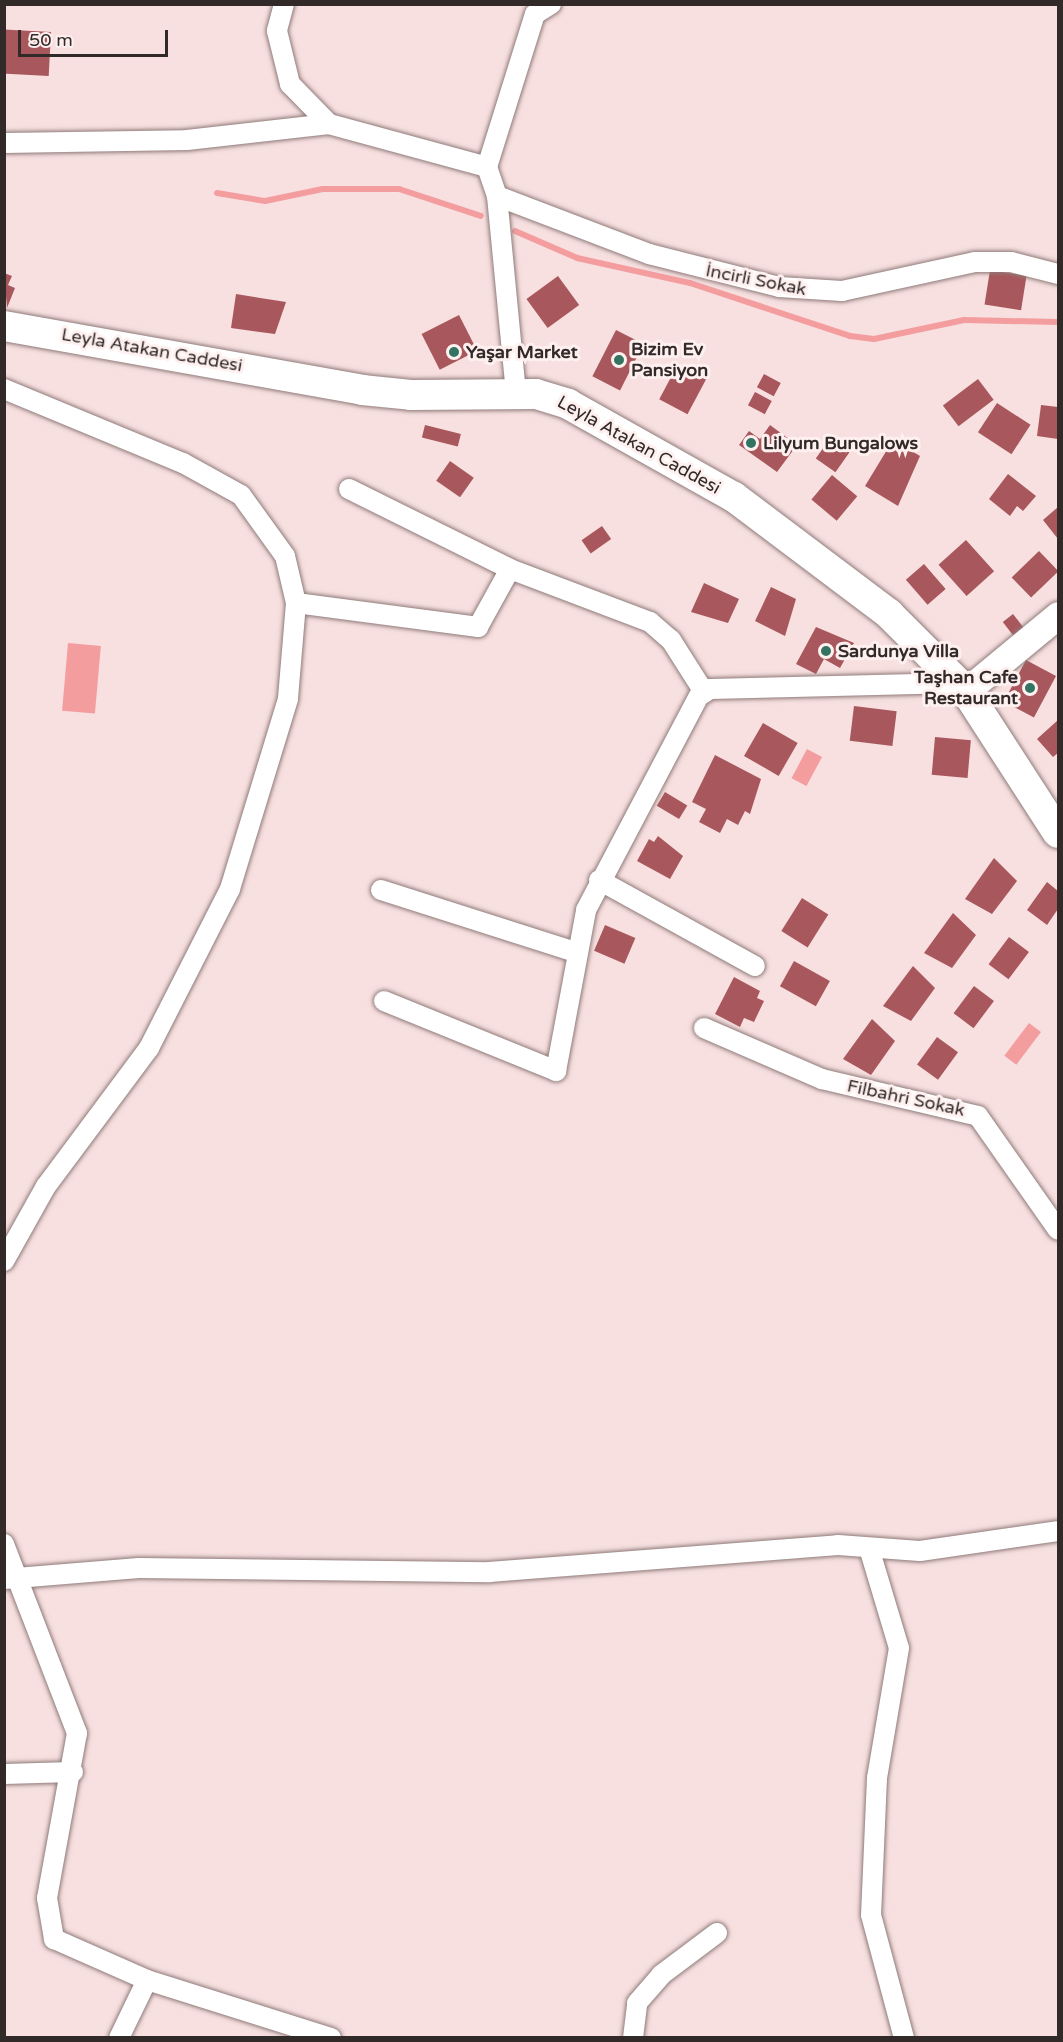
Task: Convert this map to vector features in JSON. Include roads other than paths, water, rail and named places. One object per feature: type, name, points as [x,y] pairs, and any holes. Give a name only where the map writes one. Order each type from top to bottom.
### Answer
[{"type":"main road","name":"Leyla Atakan Caddesi","points":[[4,326],[388,393],[516,393],[568,404],[734,497],[861,591],[962,687],[1059,833]]},
{"type":"street","points":[[284,4],[277,31],[290,84],[328,124]]},
{"type":"street","points":[[516,393],[497,196],[487,167],[535,14],[551,4]]},
{"type":"street","points":[[4,143],[187,140],[328,124],[487,167]]},
{"type":"street","name":"İncirli Sokak","points":[[497,196],[649,254],[779,287],[850,290],[975,262],[1011,262],[1059,274]]},
{"type":"street","points":[[4,389],[183,463],[241,495],[285,556],[296,603],[288,699],[230,889],[149,1048],[46,1186],[4,1261]]},
{"type":"street","points":[[349,489],[510,569],[651,622],[671,640],[704,692]]},
{"type":"street","points":[[296,603],[478,627],[510,569]]},
{"type":"street","points":[[704,692],[962,687],[1059,615]]},
{"type":"street","points":[[384,1001],[556,1071],[575,952],[599,880],[704,692]]},
{"type":"street","points":[[599,880],[755,966]]},
{"type":"street","points":[[381,890],[575,952]]},
{"type":"street","name":"Filbahri Sokak","points":[[704,1028],[822,1079],[978,1116],[1059,1230]]},
{"type":"street","points":[[12,1579],[139,1568],[489,1572],[869,1548],[920,1551],[1059,1531]]},
{"type":"street","points":[[4,1544],[12,1579],[77,1733],[73,1772],[47,1898],[54,1940],[147,1980],[332,2037]]},
{"type":"street","points":[[869,1548],[899,1647],[877,1778],[871,1915],[904,2037]]},
{"type":"street","points":[[4,1774],[73,1772]]},
{"type":"street","points":[[633,2037],[637,2003],[661,1975],[717,1933]]},
{"type":"street","points":[[119,2037],[147,1980]]},
{"type":"waterway","points":[[217,193],[265,201],[323,189],[399,189],[481,216]]},
{"type":"waterway","points":[[515,231],[577,258],[690,283],[850,336],[874,339],[964,320],[1058,322]]},
{"type":"place","name":"Yaşar Market","points":[[454,352]]},
{"type":"place","name":"Bizim Ev Pansiyon","points":[[619,360]]},
{"type":"place","name":"Lilyum Bungalows","points":[[751,443]]},
{"type":"place","name":"Sardunya Villa","points":[[826,651]]},
{"type":"place","name":"Taşhan Cafe Restaurant","points":[[1030,688]]}]
